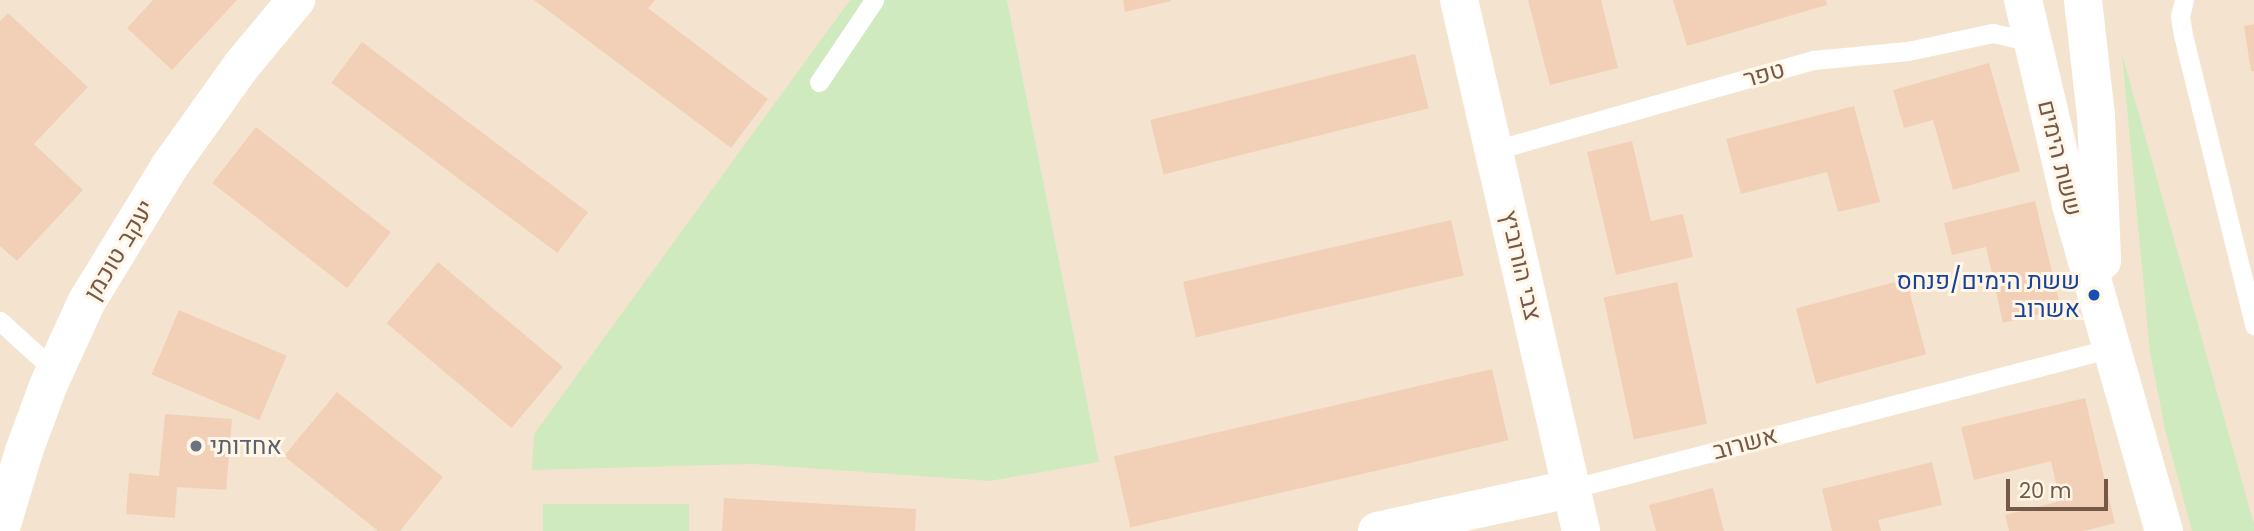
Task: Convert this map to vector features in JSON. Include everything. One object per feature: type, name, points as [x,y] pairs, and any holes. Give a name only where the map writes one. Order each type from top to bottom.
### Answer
[{"type":"street","name":"יעקב טוכמן","points":[[0,531],[24,451],[55,371],[87,301],[169,167],[242,65],[296,0]]},
{"type":"street","name":"צבי הורוביץ","points":[[1459,0],[1581,531]]},
{"type":"street","name":"ששת הימים","points":[[2023,0],[2071,205],[2164,531]]},
{"type":"street","name":"ששת הימים","points":[[2083,0],[2096,116],[2108,332]]},
{"type":"street","name":"אשרוב","points":[[1377,531],[1570,489]]},
{"type":"lane","points":[[819,82],[874,0]]},
{"type":"lane","points":[[2184,0],[2180,16],[2183,35],[2254,325]]},
{"type":"lane","name":"טפר","points":[[1495,150],[1813,60],[1908,51],[1993,33],[2020,38],[2034,49]]},
{"type":"lane","points":[[0,321],[55,371]]},
{"type":"lane","name":"אשרוב","points":[[1570,489],[2108,332]]},
{"type":"shaded area","points":[[0,0],[2254,0],[2254,531],[0,531]]},
{"type":"green space","points":[[850,0],[1007,0],[1099,462],[990,481],[752,464],[532,470],[534,434]]},
{"type":"green space","points":[[2122,54],[2254,531],[2192,531],[2166,434],[2150,353]]},
{"type":"green space","points":[[543,504],[689,504],[689,531],[543,531]]},
{"type":"building","points":[[153,0],[237,0],[172,70],[127,28]]},
{"type":"building","points":[[534,0],[655,0],[648,8],[768,99],[731,148]]},
{"type":"building","points":[[1123,0],[1171,0],[1171,1],[1125,12]]},
{"type":"building","points":[[1528,0],[1601,0],[1618,68],[1550,85]]},
{"type":"building","points":[[1673,0],[1826,0],[1827,5],[1687,46]]},
{"type":"building","points":[[8,13],[88,87],[34,144],[83,190],[17,261],[0,246],[0,21]]},
{"type":"building","points":[[2254,24],[2254,71],[2251,71],[2244,26]]},
{"type":"building","points":[[362,42],[588,212],[557,253],[331,83]]},
{"type":"building","points":[[1415,54],[1429,108],[1164,174],[1150,120]]},
{"type":"building","points":[[1989,63],[2020,171],[1953,190],[1933,120],[1904,128],[1893,90]]},
{"type":"building","points":[[1854,106],[1880,202],[1838,212],[1827,172],[1741,194],[1726,139]]},
{"type":"building","points":[[256,127],[391,232],[347,288],[212,183]]},
{"type":"building","points":[[1632,141],[1651,221],[1683,214],[1693,257],[1616,275],[1587,152]]},
{"type":"building","points":[[2035,201],[2061,309],[2003,323],[1986,247],[1952,255],[1944,223]]},
{"type":"building","points":[[1451,220],[1464,276],[1196,337],[1183,282]]},
{"type":"building","points":[[438,262],[563,367],[511,428],[387,323]]},
{"type":"building","points":[[1906,279],[1926,354],[1816,384],[1796,309]]},
{"type":"building","points":[[1677,282],[1707,424],[1634,439],[1604,298]]},
{"type":"building","points":[[179,310],[287,356],[259,420],[152,374]]},
{"type":"building","points":[[1492,369],[1508,440],[1130,527],[1114,456]]},
{"type":"building","points":[[337,392],[443,477],[400,531],[378,531],[284,456]]},
{"type":"building","points":[[2085,398],[2115,523],[2084,531],[2009,531],[2005,515],[2060,501],[2051,461],[1974,480],[1961,427]]},
{"type":"building","name":"אחדותי","points":[[165,414],[232,419],[226,490],[177,487],[175,518],[126,514],[129,473],[159,476]]},
{"type":"building","points":[[1932,462],[1942,505],[1878,520],[1881,531],[1832,531],[1822,489]]},
{"type":"building","points":[[1713,488],[1724,531],[1656,531],[1649,505]]},
{"type":"building","points":[[724,498],[916,509],[915,531],[722,531]]},
{"type":"place","name":"ששת הימים/פנחס אשרוב","points":[[2094,295]]},
{"type":"place","name":"אחדותי","points":[[196,446]]}]
